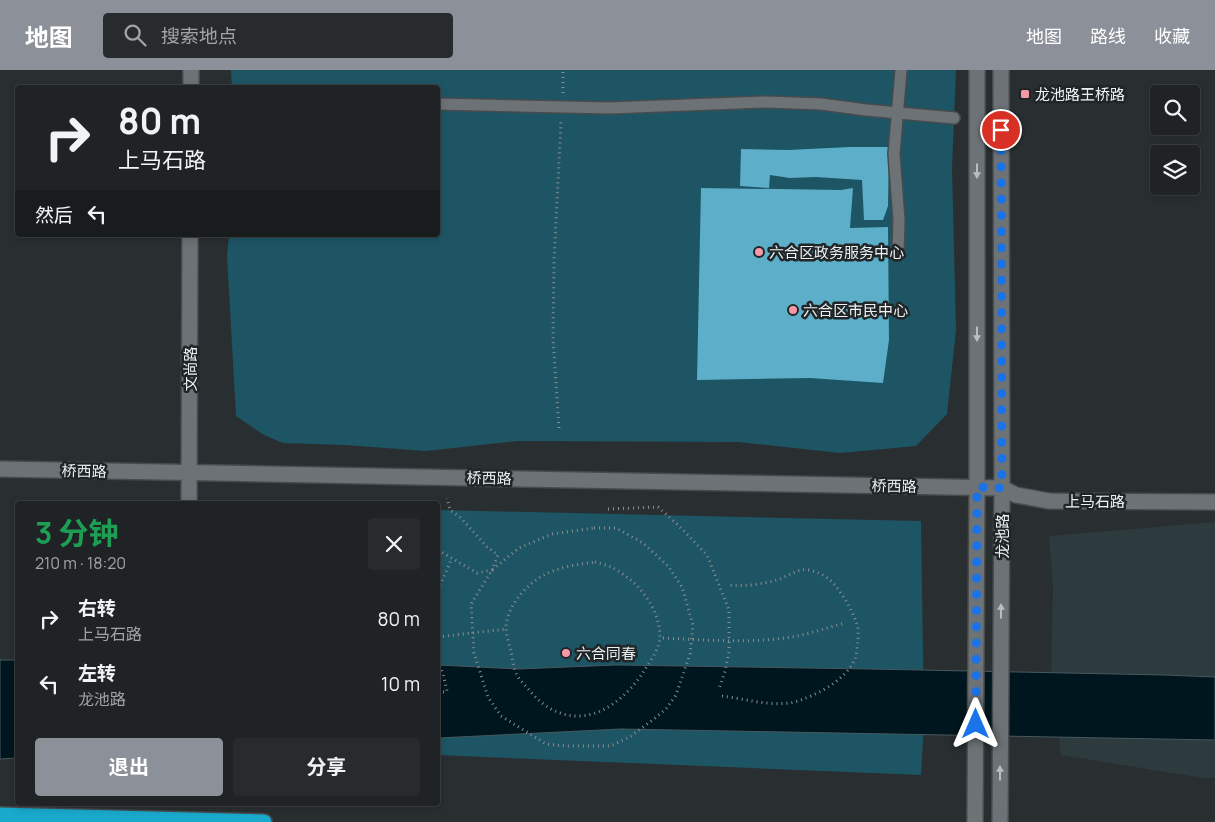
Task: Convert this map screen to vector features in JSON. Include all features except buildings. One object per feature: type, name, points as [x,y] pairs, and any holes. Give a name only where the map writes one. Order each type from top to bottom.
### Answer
[{"type":"highway","points":[[0,815],[264,822]]},
{"type":"street","points":[[191,70],[191,85]]},
{"type":"street","name":"龙池路","points":[[975,822],[977,70]]},
{"type":"street","name":"龙池路","points":[[1000,822],[1002,488],[1001,70]]},
{"type":"street","name":"文尚路","points":[[188,501],[190,237]]},
{"type":"street","name":"桥西路","points":[[0,469],[977,487]]},
{"type":"street","name":"上马石路","points":[[977,487],[1002,488],[1016,495],[1049,501],[1215,502]]},
{"type":"lane","points":[[898,252],[894,154],[901,70]]},
{"type":"lane","points":[[440,104],[609,108],[765,102],[821,104],[954,118]]},
{"type":"path","points":[[562,102],[563,70]]},
{"type":"path","points":[[559,428],[554,329],[554,260],[561,121]]},
{"type":"path","points":[[440,551],[477,573],[492,570],[519,548],[552,534],[594,528],[616,528],[643,543],[668,566],[682,587],[693,625],[690,654],[676,696],[650,722],[631,736],[611,746],[546,744],[501,716],[488,696],[478,668],[474,653],[471,622],[472,604],[492,570],[498,555],[487,547],[461,518],[450,510],[446,498]]},
{"type":"path","points":[[608,509],[658,507],[707,555],[729,610],[729,652],[719,688]]},
{"type":"path","points":[[440,585],[452,558]]},
{"type":"path","points":[[595,562],[612,567],[629,578],[644,594],[657,616],[660,638],[650,661],[633,687],[612,706],[593,715],[569,715],[552,710],[534,696],[517,677],[506,629],[509,613],[518,597],[531,584],[543,575],[595,562]]},
{"type":"path","points":[[722,696],[786,704],[800,700],[826,689],[837,681],[856,659],[857,648],[857,623],[834,584],[824,575],[811,570],[798,570],[778,579],[742,587],[728,585]]},
{"type":"path","points":[[663,638],[743,641],[784,638],[800,636],[845,623]]},
{"type":"path","points":[[440,637],[506,629]]},
{"type":"path","points":[[440,666],[446,692],[440,692]]},
{"type":"shaded area","points":[[231,70],[956,70],[952,168],[956,330],[947,414],[916,446],[840,453],[738,442],[518,441],[426,451],[283,443],[264,435],[236,416],[227,255],[229,237],[440,237],[440,85],[232,85]]},
{"type":"shaded area","points":[[440,510],[921,521],[924,723],[921,775],[440,755]]},
{"type":"shaded area","points":[[1215,522],[1215,778],[1203,778],[1061,755],[1051,674],[1053,588],[1049,536]]},
{"type":"shaded area","points":[[0,660],[15,660],[15,758],[0,759]]},
{"type":"shaded area","points":[[440,665],[518,669],[616,665],[1215,677],[1215,740],[621,729],[440,738]]},
{"type":"place","name":"龙池路王桥路","points":[[1025,94]]},
{"type":"place","name":"六合区政务服务中心","points":[[759,252]]},
{"type":"place","name":"六合区市民中心","points":[[793,310]]},
{"type":"place","name":"六合同春","points":[[566,653]]},
{"type":"route","points":[[976,724],[977,487],[1002,488],[1001,130]]}]
